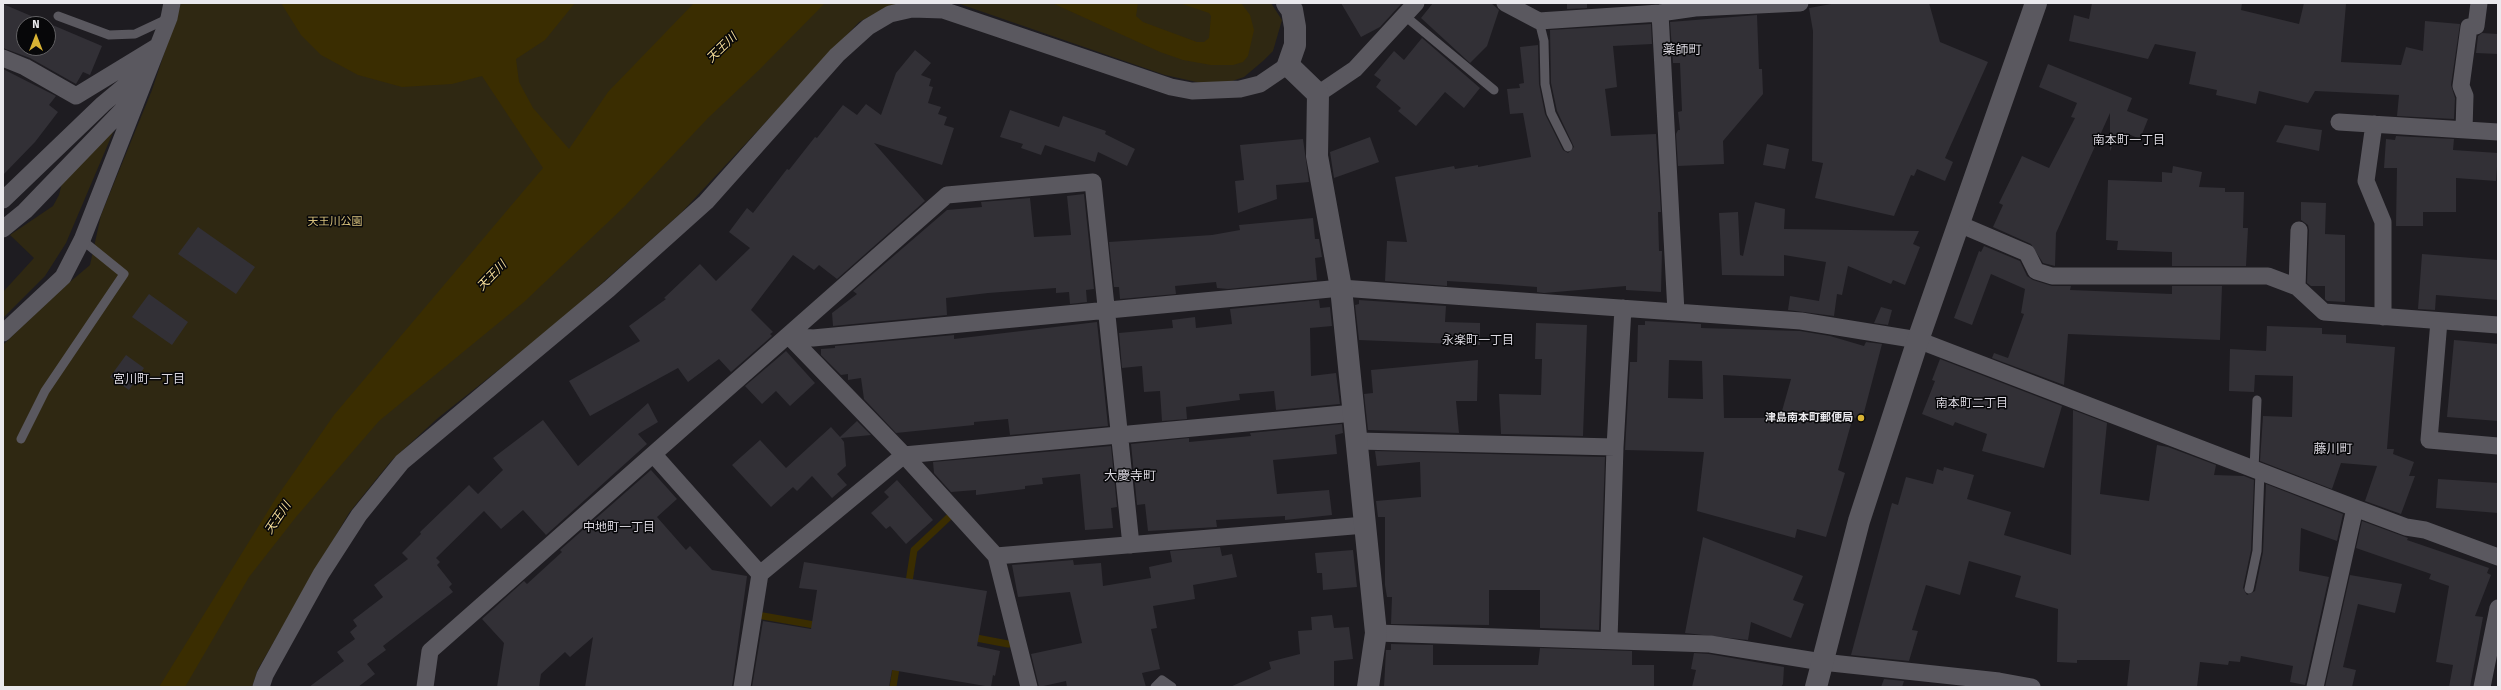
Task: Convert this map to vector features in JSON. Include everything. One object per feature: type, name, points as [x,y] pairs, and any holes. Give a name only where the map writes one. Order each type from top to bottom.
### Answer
[{"type":"street","points":[[261,687],[266,675],[321,574],[358,515],[402,462],[610,289],[706,202],[837,55],[868,27],[890,14],[912,9],[943,10],[1171,87],[1192,91],[1240,89],[1260,84],[1288,65],[1295,45],[1295,27],[1292,10],[1287,3]]},
{"type":"street","points":[[1505,3],[1539,21],[1660,13],[1696,8],[1800,3]]},
{"type":"street","points":[[1816,687],[1859,521],[1918,340],[2036,3]]},
{"type":"street","points":[[2464,130],[2465,96],[2462,86],[2469,27],[2476,26],[2479,3]]},
{"type":"street","points":[[3,334],[63,277],[82,240],[146,73],[158,46],[170,8]]},
{"type":"street","points":[[1318,94],[1355,69],[1411,10]]},
{"type":"street","points":[[1660,13],[1676,312]]},
{"type":"street","points":[[3,58],[25,67],[76,96],[158,46]]},
{"type":"street","points":[[1288,65],[1318,94],[1317,156],[1341,288],[1376,633],[1368,687]]},
{"type":"street","points":[[3,200],[103,104],[127,84],[146,73]]},
{"type":"street","points":[[3,229],[25,211],[139,92]]},
{"type":"street","points":[[2339,122],[2498,132]]},
{"type":"street","points":[[2374,124],[2366,181],[2383,222],[2383,317]]},
{"type":"street","points":[[425,687],[430,651],[789,336],[947,195],[1093,182],[1131,545]]},
{"type":"street","points":[[1959,224],[2027,253],[2036,271],[2052,276],[2268,276],[2297,288],[2324,312],[2498,324]]},
{"type":"street","points":[[2297,288],[2299,230]]},
{"type":"street","points":[[789,336],[813,338],[1341,288],[1801,321],[1918,340],[2355,508],[2498,557]]},
{"type":"street","points":[[1609,640],[1615,447],[1623,308]]},
{"type":"street","points":[[2439,321],[2429,440],[2498,446]]},
{"type":"street","points":[[789,336],[904,455],[996,556],[1029,687]]},
{"type":"street","points":[[742,687],[760,574],[904,455],[1354,413]]},
{"type":"street","points":[[1357,441],[1615,447]]},
{"type":"street","points":[[654,455],[760,574]]},
{"type":"street","points":[[2315,687],[2355,508]]},
{"type":"street","points":[[996,556],[1365,525]]},
{"type":"street","points":[[2482,687],[2498,608]]},
{"type":"street","points":[[1376,633],[1710,644],[1822,662],[1999,680],[2032,687]]},
{"type":"lane","points":[[58,16],[109,35],[135,34],[170,8]]},
{"type":"lane","points":[[1411,10],[1494,90]]},
{"type":"lane","points":[[1539,21],[1544,41],[1545,84],[1551,113],[1568,147]]},
{"type":"lane","points":[[21,439],[45,391],[124,274],[82,240]]},
{"type":"lane","points":[[2249,589],[2257,551],[2257,400]]},
{"type":"lane","points":[[1155,687],[1162,680],[1172,687]]},
{"type":"green space","name":"天王川公園","points":[[181,3],[903,3],[890,6],[859,22],[681,213],[555,325],[438,418],[391,461],[349,513],[258,669],[252,687],[3,687],[3,345],[51,298],[90,265],[101,215],[152,90]]},
{"type":"green space","points":[[957,3],[1271,3],[1282,20],[1273,51],[1244,77],[1223,84],[1201,83],[1165,75]]},
{"type":"green space","points":[[117,123],[66,243],[45,276],[3,318],[3,292],[34,258],[10,235],[53,206],[59,195],[62,183]]},
{"type":"water","name":"天王川","points":[[281,3],[575,3],[545,40],[516,59],[519,82],[533,108],[569,149],[608,92],[694,3],[825,3],[759,70],[708,118],[625,206],[524,302],[379,421],[296,517],[249,577],[185,687],[159,687],[276,498],[334,415],[543,168],[482,76],[452,84],[402,87],[358,75],[321,55],[301,35]]},
{"type":"water","points":[[1052,3],[1138,3],[1136,16],[1143,22],[1197,42],[1204,42],[1209,38],[1211,16],[1209,13],[1179,3],[1241,3],[1250,15],[1254,30],[1248,56],[1243,62],[1233,65],[1211,65],[1183,60],[1160,52]]},
{"type":"building","points":[[1341,3],[1402,3],[1380,27],[1361,37]]},
{"type":"building","points":[[1433,3],[1491,3],[1499,10],[1487,46],[1470,63],[1421,18]]},
{"type":"building","points":[[1567,3],[1587,3],[1587,8],[1567,9]]},
{"type":"building","points":[[1837,3],[1929,3],[1940,42],[1988,62],[1945,158],[1953,162],[1945,181],[1917,169],[1914,176],[1911,175],[1894,216],[1815,198],[1823,163],[1812,161],[1813,31],[1809,8]]},
{"type":"building","points":[[2092,3],[2242,3],[2241,10],[2299,24],[2304,3],[2346,4],[2341,62],[2401,65],[2406,47],[2423,51],[2425,21],[2460,24],[2451,85],[2455,98],[2454,119],[2397,116],[2399,95],[2315,91],[2308,103],[2259,91],[2256,104],[2216,95],[2217,90],[2189,84],[2196,52],[2155,44],[2148,59],[2069,41],[2074,15],[2089,19]]},
{"type":"building","points":[[3,4],[31,16],[16,16],[16,53],[3,48]]},
{"type":"building","points":[[1757,15],[1759,69],[1762,69],[1763,94],[1723,141],[1724,164],[1678,166],[1676,134],[1678,130],[1680,130],[1678,112],[1682,111],[1680,63],[1673,63],[1670,22]]},
{"type":"building","points":[[1651,24],[1652,44],[1613,46],[1617,87],[1605,89],[1611,136],[1656,134],[1661,212],[1658,212],[1659,251],[1662,251],[1661,292],[1626,290],[1626,286],[1544,293],[1537,292],[1537,287],[1447,281],[1447,286],[1385,281],[1387,241],[1407,242],[1395,177],[1454,166],[1455,169],[1478,165],[1478,167],[1531,157],[1523,113],[1510,114],[1507,89],[1520,88],[1519,84],[1524,83],[1520,47],[1538,45],[1539,84],[1545,114],[1563,150],[1568,153],[1574,147],[1557,111],[1551,83],[1550,30]]},
{"type":"building","points":[[56,26],[102,46],[90,75],[83,72],[76,84],[25,56],[56,56]]},
{"type":"building","points":[[2482,33],[2498,34],[2498,54],[2476,53],[2478,36]]},
{"type":"building","points":[[1422,38],[1480,88],[1464,108],[1445,92],[1416,126],[1398,111],[1401,108],[1376,87],[1381,80],[1374,75],[1394,51],[1404,60]]},
{"type":"building","points":[[915,50],[931,63],[921,75],[931,79],[929,86],[933,87],[928,103],[941,107],[938,114],[947,117],[944,125],[954,128],[942,165],[874,143],[925,201],[837,279],[819,265],[814,270],[793,255],[751,310],[773,332],[770,334],[772,336],[731,372],[719,359],[688,382],[678,368],[590,416],[569,381],[640,341],[629,326],[666,299],[664,298],[700,264],[716,281],[750,248],[729,232],[747,208],[753,213],[787,169],[789,170],[815,137],[817,138],[843,105],[857,115],[866,104],[881,115],[896,73]]},
{"type":"building","points":[[2048,64],[2132,98],[2127,111],[2148,119],[2140,139],[2126,133],[2124,139],[2117,136],[2110,151],[2110,113],[2056,233],[2055,266],[2043,263],[2031,244],[1993,227],[2003,205],[1999,203],[2022,156],[2049,168],[2075,118],[2071,117],[2077,103],[2039,87]]},
{"type":"building","points":[[3,69],[56,96],[49,105],[58,112],[35,142],[3,175]]},
{"type":"building","points":[[1010,110],[1059,127],[1063,116],[1106,131],[1105,134],[1135,149],[1127,166],[1098,152],[1095,162],[1045,145],[1041,155],[1021,148],[1023,144],[1000,137]]},
{"type":"building","points":[[2285,125],[2322,130],[2319,151],[2276,142]]},
{"type":"building","points":[[2396,136],[2454,139],[2453,150],[2498,153],[2496,181],[2456,178],[2456,212],[2423,212],[2423,226],[2396,226],[2397,168],[2384,168],[2386,139],[2395,140]]},
{"type":"building","points":[[1370,137],[1379,162],[1334,178],[1330,152]]},
{"type":"building","points":[[1303,139],[1309,182],[1276,185],[1277,199],[1238,213],[1235,181],[1244,180],[1240,145]]},
{"type":"building","points":[[1767,144],[1789,149],[1785,169],[1763,165]]},
{"type":"building","points":[[2173,166],[2202,172],[2199,187],[2225,188],[2225,192],[2244,192],[2243,228],[2248,228],[2246,266],[2172,266],[2172,252],[2117,250],[2118,241],[2106,240],[2108,180],[2162,182],[2162,172],[2172,173]]},
{"type":"building","points":[[1084,194],[1094,289],[1086,290],[1087,302],[1070,304],[1069,292],[1056,293],[1056,288],[988,293],[946,298],[947,315],[833,326],[832,313],[857,294],[853,291],[947,210],[982,207],[981,202],[1030,198],[1034,237],[1071,235],[1067,196]]},
{"type":"building","points":[[1755,202],[1785,209],[1784,229],[1919,231],[1913,244],[1920,247],[1905,285],[1893,280],[1891,284],[1848,266],[1842,295],[1837,294],[1834,316],[1788,310],[1790,296],[1819,301],[1826,262],[1784,255],[1784,276],[1722,275],[1719,213],[1738,212],[1740,255],[1743,256]]},
{"type":"building","points":[[2301,202],[2326,203],[2325,234],[2345,235],[2345,302],[2327,301],[2325,299],[2325,286],[2311,286],[2307,283],[2309,230],[2308,225],[2301,220]]},
{"type":"building","points":[[1313,218],[1315,239],[1319,239],[1322,257],[1315,258],[1317,280],[1228,289],[1217,288],[1216,282],[1175,286],[1176,294],[1120,299],[1119,287],[1114,287],[1109,242],[1212,235],[1240,230],[1239,225]]},
{"type":"building","points":[[198,227],[255,267],[236,294],[178,254]]},
{"type":"building","points":[[1984,246],[2020,261],[2027,276],[2033,280],[2052,286],[2071,286],[2070,290],[2172,294],[2172,286],[2222,286],[2220,340],[2068,334],[2064,385],[1992,358],[1994,353],[2008,358],[2024,314],[2021,313],[2025,289],[1991,274],[1972,325],[1954,318],[1979,251],[1981,252]]},
{"type":"building","points":[[2422,254],[2498,260],[2498,300],[2436,295],[2435,310],[2418,309]]},
{"type":"building","points":[[149,294],[188,322],[172,345],[132,317]]},
{"type":"building","points":[[1319,300],[1320,308],[1330,307],[1332,326],[1310,328],[1311,376],[1336,373],[1340,404],[1276,410],[1274,391],[1239,394],[1240,400],[1186,407],[1187,419],[1162,421],[1160,391],[1144,392],[1142,366],[1122,368],[1119,333],[1173,328],[1172,320],[1195,317],[1196,328],[1232,324],[1230,309]]},
{"type":"building","points":[[1359,300],[1446,306],[1445,322],[1480,323],[1480,345],[1359,340],[1355,305],[1359,304]]},
{"type":"building","points":[[1881,307],[1892,310],[1888,325],[1874,323]]},
{"type":"building","points":[[1645,321],[1701,324],[1701,328],[1800,331],[1830,336],[1864,346],[1866,342],[1882,344],[1862,420],[1853,417],[1838,470],[1845,473],[1826,537],[1797,529],[1795,538],[1697,511],[1704,452],[1625,450],[1630,362],[1637,362],[1638,325],[1645,325]],"holes":[[[1669,360],[1702,361],[1703,399],[1668,398]],[[1723,375],[1791,379],[1780,418],[1724,418]]]},
{"type":"building","points":[[1097,322],[1108,426],[1010,435],[1008,419],[974,422],[974,425],[896,433],[864,399],[861,378],[848,380],[848,374],[841,375],[821,355],[821,349],[835,348],[835,346],[954,335],[954,339]]},
{"type":"building","points":[[1536,323],[1587,325],[1583,436],[1501,434],[1499,394],[1541,395],[1542,359],[1535,359]]},
{"type":"building","points":[[2267,326],[2322,328],[2322,334],[2346,335],[2346,343],[2395,347],[2387,449],[2394,449],[2393,454],[2414,462],[2409,476],[2415,476],[2401,514],[2365,501],[2377,466],[2341,463],[2332,489],[2260,461],[2263,416],[2292,417],[2293,376],[2255,375],[2254,392],[2229,391],[2230,349],[2266,351]]},
{"type":"building","points":[[2454,340],[2498,344],[2498,421],[2447,417]]},
{"type":"building","points":[[786,351],[815,383],[790,406],[776,391],[762,404],[745,386]]},
{"type":"building","points":[[126,355],[144,368],[129,390],[110,377]]},
{"type":"building","points":[[1940,359],[2062,406],[2044,468],[1982,451],[1987,434],[1955,422],[1953,426],[1922,414],[1935,381],[1932,380]]},
{"type":"building","points":[[1478,360],[1477,401],[1456,401],[1459,433],[1368,430],[1364,394],[1373,393],[1371,370]]},
{"type":"building","points":[[648,403],[658,422],[638,434],[647,444],[546,535],[523,510],[501,529],[484,511],[436,558],[440,562],[437,565],[452,584],[449,587],[453,592],[383,646],[386,650],[367,664],[375,674],[358,687],[309,687],[344,661],[337,652],[355,639],[350,632],[357,626],[353,620],[383,597],[374,585],[408,559],[402,553],[421,534],[420,532],[469,485],[478,494],[503,470],[493,458],[543,420],[578,466]]},
{"type":"building","points":[[2073,410],[2107,423],[2100,494],[2149,501],[2157,445],[2168,447],[2216,465],[2214,475],[2244,476],[2254,480],[2251,550],[2243,588],[2247,595],[2255,591],[2263,552],[2266,484],[2343,514],[2337,541],[2301,528],[2299,571],[2329,577],[2305,685],[2290,682],[2293,666],[2241,656],[2240,662],[2229,661],[2228,665],[2200,662],[2197,687],[2127,687],[2130,660],[2077,660],[2077,663],[2057,662],[2058,609],[2015,597],[2021,576],[1969,561],[1960,595],[1926,585],[1912,630],[1918,631],[1909,661],[1851,655],[1892,503],[1898,505],[1906,477],[1933,484],[1937,469],[1943,471],[1944,467],[1974,475],[1967,499],[2011,512],[2004,535],[2071,555]]},
{"type":"building","points":[[857,421],[871,435],[841,438],[844,442],[846,466],[837,474],[847,485],[832,498],[812,476],[797,491],[793,487],[771,507],[732,465],[760,440],[786,468],[831,427],[840,437]]},
{"type":"building","points":[[1342,424],[1343,433],[1335,435],[1337,454],[1273,460],[1277,494],[1329,490],[1332,515],[1285,520],[1285,516],[1216,520],[1217,527],[1148,531],[1145,504],[1137,505],[1131,444],[1189,438],[1189,442],[1251,436],[1250,433]]},
{"type":"building","points":[[1111,446],[1117,507],[1111,508],[1113,528],[1085,530],[1080,474],[1042,478],[1043,484],[1025,486],[1025,489],[976,495],[976,490],[951,492],[934,473],[933,462]]},
{"type":"building","points":[[1375,451],[1605,457],[1599,630],[1540,628],[1540,590],[1489,590],[1489,625],[1391,624],[1392,597],[1387,597],[1385,585],[1385,517],[1378,517],[1376,501],[1421,497],[1420,462],[1377,466]]},
{"type":"building","points":[[651,470],[677,499],[657,517],[686,550],[690,546],[712,570],[747,576],[732,687],[585,687],[593,637],[570,657],[565,652],[541,674],[539,687],[497,687],[504,643],[482,619],[524,581],[527,584],[562,552],[560,550]]},
{"type":"building","points":[[2438,479],[2498,483],[2498,513],[2436,508]]},
{"type":"building","points":[[897,480],[933,520],[906,544],[890,526],[886,529],[871,513],[889,497],[884,492]]},
{"type":"building","points":[[2362,521],[2408,538],[2407,540],[2489,568],[2487,573],[2491,575],[2475,616],[2483,617],[2470,687],[2449,687],[2453,665],[2436,662],[2449,586],[2429,579],[2431,574],[2356,548]]},
{"type":"building","points":[[1703,537],[1803,576],[1793,600],[1804,604],[1791,638],[1751,622],[1748,640],[1685,633]]},
{"type":"building","points":[[1220,547],[1222,556],[1232,554],[1237,577],[1193,585],[1195,599],[1153,606],[1157,628],[1151,629],[1160,669],[1142,673],[1146,687],[1067,687],[1066,681],[1039,687],[1031,654],[1082,643],[1070,592],[1018,597],[1012,565],[1073,560],[1074,565],[1101,563],[1103,586],[1151,578],[1149,567],[1172,562],[1170,551]]},
{"type":"building","points":[[1353,550],[1357,587],[1323,590],[1322,573],[1317,573],[1315,553]]},
{"type":"building","points":[[804,562],[987,591],[977,646],[1000,651],[995,676],[993,675],[991,687],[892,670],[889,687],[752,687],[763,621],[811,629],[817,590],[799,588]]},
{"type":"building","points":[[2350,575],[2402,584],[2395,613],[2358,604],[2343,667],[2356,670],[2352,687],[2325,687]]},
{"type":"building","points":[[1332,615],[1334,628],[1349,627],[1353,659],[1334,661],[1334,687],[1230,687],[1271,669],[1269,662],[1300,654],[1298,631],[1312,630],[1311,617]]},
{"type":"building","points":[[1391,644],[1433,645],[1433,665],[1538,665],[1540,648],[1632,651],[1632,665],[1654,665],[1654,687],[1384,687],[1386,650],[1391,650]]},
{"type":"building","points":[[1694,653],[1709,654],[1784,667],[1783,684],[1781,687],[1692,687],[1696,670],[1691,669]]},
{"type":"building","points":[[1884,679],[1904,681],[1902,687],[1881,687]]},
{"type":"waterway","points":[[908,588],[914,550],[948,518]]},
{"type":"waterway","points":[[763,616],[820,626]]},
{"type":"waterway","points":[[971,637],[1008,644]]},
{"type":"waterway","points":[[893,687],[897,662]]},
{"type":"place","name":"津島南本町郵便局","points":[[1861,418]]},
{"type":"district","name":"薬師町","points":[[1682,50]]},
{"type":"district","name":"南本町一丁目","points":[[2129,141]]},
{"type":"district","name":"永楽町一丁目","points":[[1478,341]]},
{"type":"district","name":"宮川町一丁目","points":[[149,380]]},
{"type":"district","name":"南本町二丁目","points":[[1972,404]]},
{"type":"district","name":"藤川町","points":[[2333,449]]},
{"type":"district","name":"大慶寺町","points":[[1130,476]]},
{"type":"district","name":"中地町一丁目","points":[[619,528]]}]
